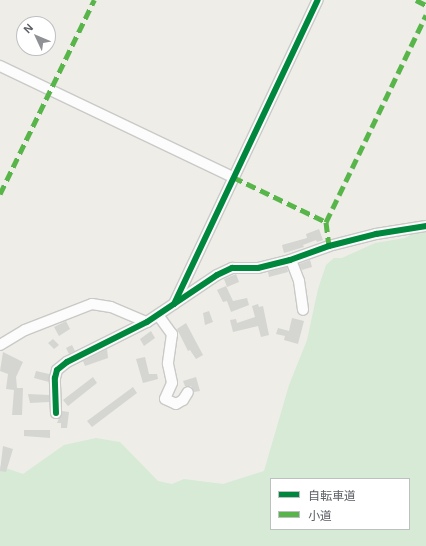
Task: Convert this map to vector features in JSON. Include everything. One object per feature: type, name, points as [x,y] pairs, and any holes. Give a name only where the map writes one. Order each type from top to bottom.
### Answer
[{"type":"street","points":[[174,304],[318,0]]},
{"type":"street","points":[[0,66],[233,177]]},
{"type":"street","points":[[56,413],[55,378],[57,370],[67,362],[147,322],[226,270],[258,268],[291,260],[329,246],[376,234],[426,226]]},
{"type":"street","points":[[291,260],[299,281],[302,310]]},
{"type":"street","points":[[0,345],[25,330],[92,304],[111,307],[147,322]]},
{"type":"street","points":[[158,315],[169,328],[172,337],[168,364],[172,383],[165,399],[176,404],[183,400],[188,392]]},
{"type":"green space","points":[[426,226],[426,546],[0,546],[0,466],[23,474],[64,445],[96,438],[120,442],[158,481],[172,484],[184,479],[223,484],[264,471],[289,385],[307,340],[318,289],[326,265],[334,258],[342,258],[375,243],[405,238]]},
{"type":"building","points":[[319,229],[323,240],[317,242],[316,240],[303,245],[304,247],[284,253],[282,245],[307,238],[306,234]]},
{"type":"building","points":[[310,260],[312,267],[302,270],[299,264]]},
{"type":"building","points":[[287,267],[288,272],[269,277],[268,272]]},
{"type":"building","points":[[236,274],[239,282],[227,287],[224,279]]},
{"type":"building","points":[[226,286],[233,301],[247,298],[249,305],[231,312],[227,301],[223,302],[217,290]]},
{"type":"building","points":[[258,304],[259,307],[263,306],[269,335],[261,337],[258,326],[233,332],[230,320],[236,319],[237,323],[255,317],[252,306]]},
{"type":"building","points":[[209,311],[213,322],[205,325],[203,313]]},
{"type":"building","points":[[292,318],[304,321],[298,344],[284,340],[285,336],[276,334],[278,328],[289,331]]},
{"type":"building","points":[[66,321],[70,329],[59,336],[54,327]]},
{"type":"building","points":[[186,323],[203,355],[196,359],[190,350],[188,351],[177,329]]},
{"type":"building","points":[[151,331],[155,338],[144,346],[140,339]]},
{"type":"building","points":[[53,339],[59,345],[54,349],[48,343]]},
{"type":"building","points":[[72,345],[75,351],[69,354],[66,348]]},
{"type":"building","points":[[107,349],[108,358],[85,366],[83,361]]},
{"type":"building","points":[[3,352],[23,362],[16,377],[17,388],[23,388],[22,415],[12,415],[14,390],[6,389],[8,374],[0,371]]},
{"type":"building","points":[[145,357],[149,374],[157,374],[158,379],[143,383],[136,359]]},
{"type":"building","points":[[36,371],[49,374],[49,382],[34,378]]},
{"type":"building","points":[[93,377],[97,383],[68,406],[63,400]]},
{"type":"building","points":[[196,377],[200,391],[194,392],[191,386],[185,386],[183,381]]},
{"type":"building","points":[[133,387],[137,393],[92,427],[87,421]]},
{"type":"building","points":[[28,394],[49,395],[49,402],[30,403]]},
{"type":"building","points":[[62,411],[69,412],[67,428],[61,428],[61,423],[57,423]]},
{"type":"building","points":[[24,430],[50,430],[50,438],[24,436]]},
{"type":"building","points":[[3,446],[13,449],[6,472],[0,471]]},
{"type":"marked path","points":[[0,194],[94,0]]},
{"type":"marked path","points":[[416,0],[426,5]]},
{"type":"marked path","points":[[326,222],[426,15]]},
{"type":"marked path","points":[[233,177],[326,222],[329,246]]},
{"type":"cycle path","points":[[174,304],[318,0]]},
{"type":"cycle path","points":[[56,413],[55,378],[57,370],[67,362],[147,322],[217,275],[232,268],[258,268],[290,260],[329,246],[376,234],[426,226]]}]
